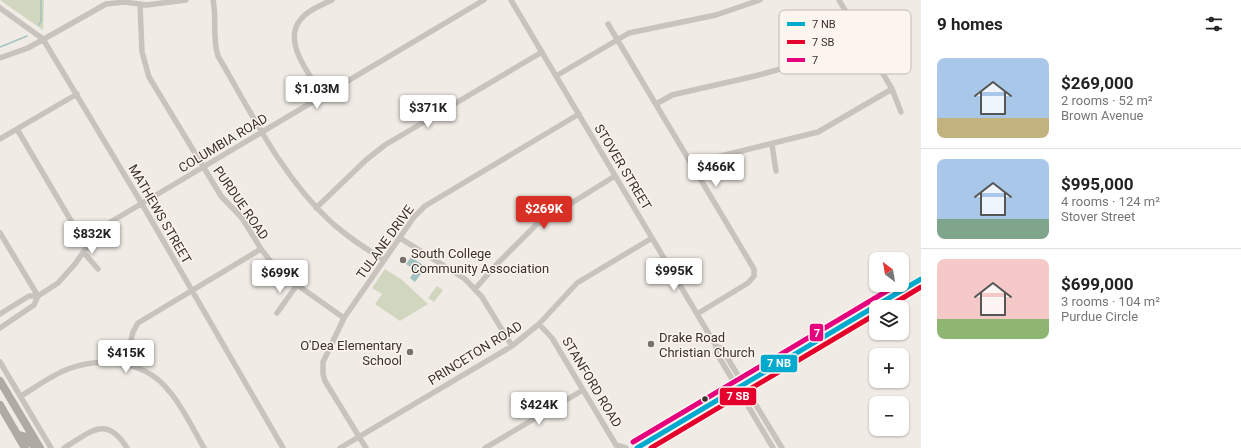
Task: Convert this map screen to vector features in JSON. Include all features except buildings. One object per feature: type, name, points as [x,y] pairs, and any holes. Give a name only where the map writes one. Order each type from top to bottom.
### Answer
[{"type":"highway","points":[[0,381],[39,447]]},
{"type":"highway","points":[[0,405],[25,448]]},
{"type":"highway","points":[[18,435],[26,437],[34,446],[39,447]]},
{"type":"main road","points":[[637,448],[921,279]]},
{"type":"street","points":[[0,58],[17,53],[106,4],[124,2],[163,4],[186,0]]},
{"type":"street","points":[[212,0],[215,13],[214,42],[218,56],[286,171],[316,208],[345,234],[384,260]]},
{"type":"street","name":"COLUMBIA ROAD","points":[[0,328],[34,305],[38,296],[58,283],[102,229],[203,167],[484,0]]},
{"type":"street","name":"STOVER STREET","points":[[511,0],[716,346],[716,352],[782,448]]},
{"type":"street","points":[[556,76],[629,33],[716,14],[760,0]]},
{"type":"street","points":[[839,0],[845,10]]},
{"type":"street","points":[[323,96],[296,51],[294,34],[297,25],[304,15],[329,1]]},
{"type":"street","name":"PURDUE ROAD","points":[[140,4],[142,52],[149,77],[221,196],[242,218],[261,249],[275,267],[297,285],[344,318]]},
{"type":"street","name":"MATHEWS STREET","points":[[0,8],[43,39],[142,204],[283,448]]},
{"type":"street","points":[[608,24],[754,269],[754,276],[748,283],[697,314]]},
{"type":"street","points":[[316,208],[366,160],[385,145],[542,52]]},
{"type":"street","points":[[656,104],[672,95],[779,69]]},
{"type":"street","points":[[883,74],[892,89],[902,112]]},
{"type":"street","points":[[694,168],[713,158],[772,145],[818,132],[892,89]]},
{"type":"street","points":[[0,139],[77,94]]},
{"type":"street","name":"TULANE DRIVE","points":[[366,448],[323,374],[325,356],[344,318],[418,212],[432,201],[578,114]]},
{"type":"street","points":[[17,129],[85,250],[98,269]]},
{"type":"street","points":[[772,145],[776,172]]},
{"type":"street","points":[[475,289],[536,224],[615,176]]},
{"type":"street","points":[[0,233],[38,296]]},
{"type":"street","points":[[400,238],[465,279],[475,289],[512,346]]},
{"type":"street","name":"PRINCETON ROAD","points":[[340,448],[512,346],[539,324],[578,283],[652,238]]},
{"type":"street","points":[[125,364],[133,332],[138,323],[261,249]]},
{"type":"street","points":[[277,313],[297,285]]},
{"type":"street","name":"COLUMBIA ROAD","points":[[0,314],[29,296],[38,296]]},
{"type":"street","name":"STANFORD ROAD","points":[[539,324],[552,338],[616,445],[626,448]]},
{"type":"street","points":[[0,362],[51,448]]},
{"type":"street","points":[[21,396],[60,373],[79,366],[105,362],[125,364],[145,372],[169,390],[204,448]]},
{"type":"street","name":"STOVER STREET","points":[[740,386],[773,448]]},
{"type":"street","points":[[485,448],[583,390]]},
{"type":"street","points":[[64,448],[102,428],[112,430],[117,433],[127,448]]},
{"type":"green space","points":[[0,0],[44,0],[43,30]]},
{"type":"green space","points":[[385,269],[402,280],[428,304],[400,321],[375,304],[382,294],[372,288]]},
{"type":"green space","points":[[437,286],[443,290],[434,302],[428,298]]},
{"type":"water","points":[[411,257],[426,267],[415,282],[410,278],[415,270],[406,264]]},
{"type":"waterway","points":[[39,25],[41,21],[41,0]]},
{"type":"waterway","points":[[0,47],[27,36]]},
{"type":"transit line","points":[[637,448],[921,279]]},
{"type":"transit line","points":[[900,300],[921,287]]},
{"type":"transit line","name":"7","points":[[633,442],[885,292]]},
{"type":"transit line","points":[[651,448],[869,318]]},
{"type":"place","name":"South College Community Association","points":[[403,260]]},
{"type":"place","name":"Drake Road Christian Church","points":[[651,344]]},
{"type":"place","name":"O'Dea Elementary School","points":[[410,352]]}]
